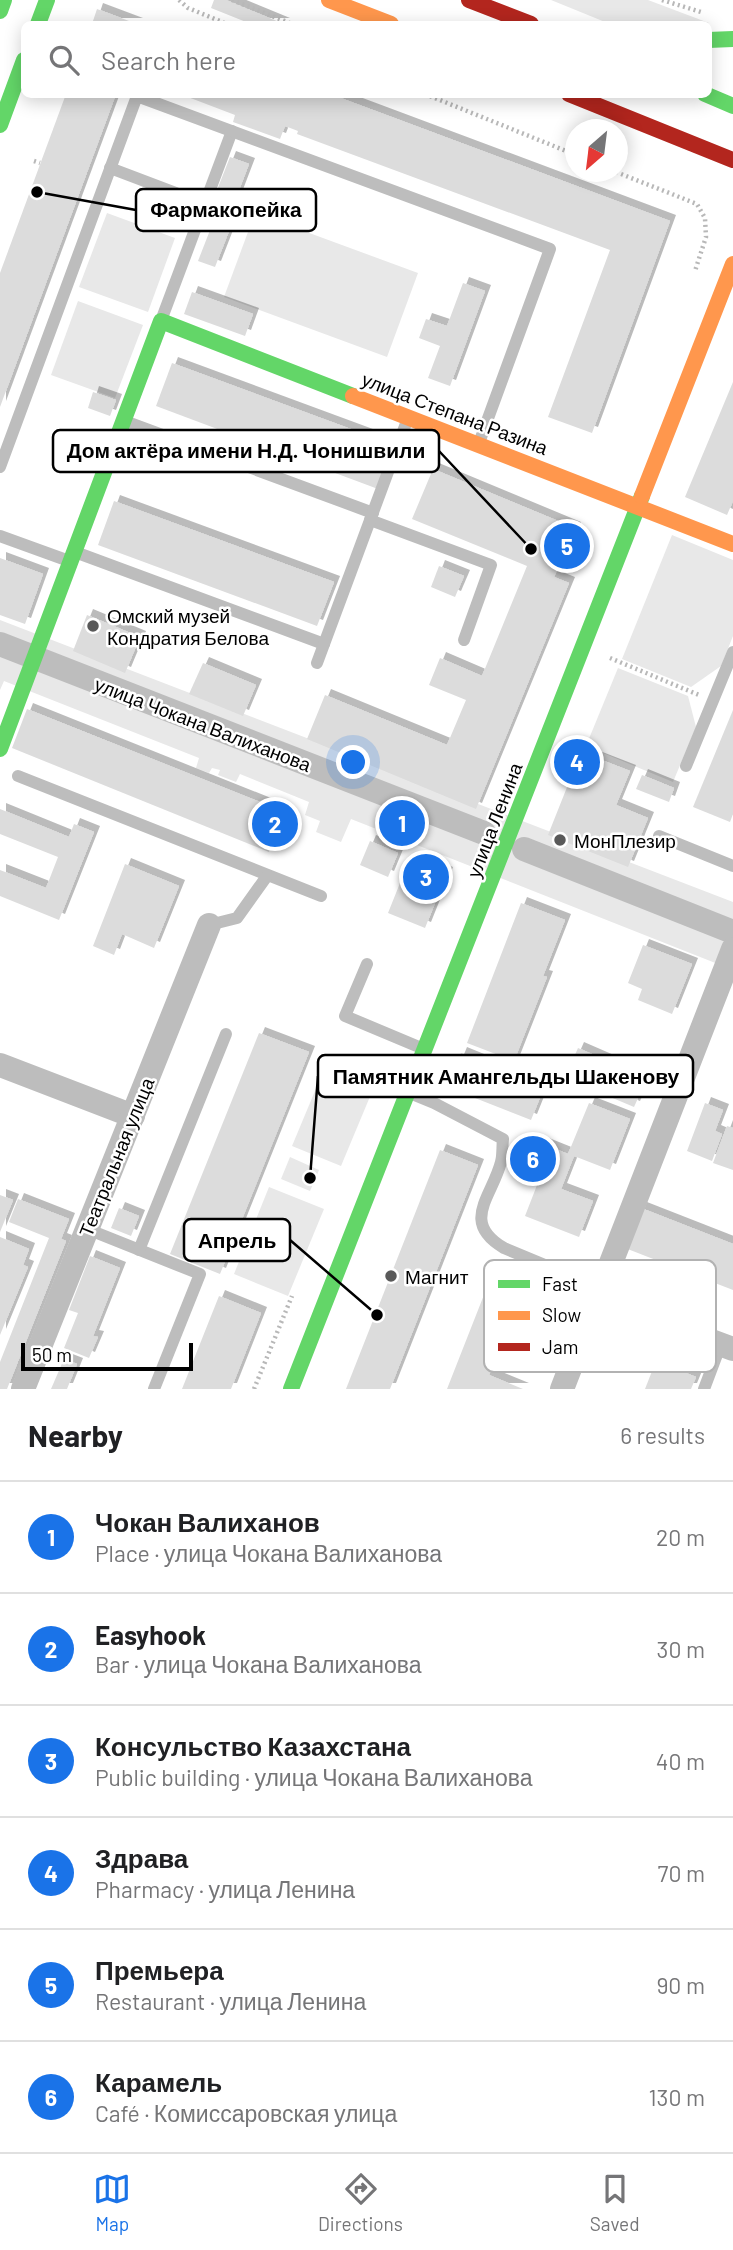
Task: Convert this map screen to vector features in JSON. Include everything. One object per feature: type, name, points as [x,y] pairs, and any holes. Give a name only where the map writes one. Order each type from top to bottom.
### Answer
[{"type":"main road","points":[[0,11],[4,0]]},
{"type":"main road","points":[[39,21],[47,0]]},
{"type":"main road","points":[[329,0],[383,21]]},
{"type":"main road","points":[[469,0],[523,21]]},
{"type":"main road","points":[[712,40],[733,38]]},
{"type":"main road","points":[[0,125],[21,68]]},
{"type":"main road","points":[[712,97],[733,106]]},
{"type":"main road","points":[[579,98],[733,160]]},
{"type":"main road","name":"улица Ленина","points":[[291,1389],[733,264]]},
{"type":"main road","points":[[705,336],[733,301]]},
{"type":"main road","points":[[0,749],[3,732],[35,658],[161,321]]},
{"type":"main road","name":"улица Степана Разина","points":[[161,321],[733,544]]},
{"type":"street","name":"улица Чокана Валиханова","points":[[0,644],[484,833]]},
{"type":"street","points":[[524,849],[733,932]]},
{"type":"street","name":"Театральная улица","points":[[23,1389],[209,925]]},
{"type":"street","points":[[611,1260],[733,949]]},
{"type":"street","points":[[0,1065],[133,1116]]},
{"type":"street","points":[[562,1389],[568,1372]]},
{"type":"lane","points":[[0,467],[136,98]]},
{"type":"lane","points":[[142,98],[550,249],[478,445]]},
{"type":"lane","points":[[161,321],[232,131]]},
{"type":"lane","points":[[110,168],[176,193]]},
{"type":"lane","points":[[317,663],[408,418]]},
{"type":"lane","points":[[123,421],[491,565],[464,640]]},
{"type":"lane","points":[[0,536],[72,556],[324,644]]},
{"type":"lane","points":[[686,766],[733,652]]},
{"type":"lane","points":[[18,776],[321,896]]},
{"type":"lane","points":[[659,835],[733,866]]},
{"type":"lane","points":[[209,925],[237,918],[267,876]]},
{"type":"lane","points":[[367,964],[345,1016],[426,1050]]},
{"type":"lane","points":[[139,1250],[226,1034]]},
{"type":"lane","points":[[409,1093],[503,1139],[501,1161],[481,1210],[481,1227],[491,1240],[529,1260]]},
{"type":"lane","points":[[87,1229],[200,1274],[154,1389]]},
{"type":"lane","points":[[716,1367],[727,1346]]},
{"type":"lane","points":[[704,1389],[713,1372]]},
{"type":"path","points":[[179,0],[188,8],[220,21]]},
{"type":"path","points":[[232,0],[284,21]]},
{"type":"path","points":[[662,0],[705,13]]},
{"type":"path","points":[[435,98],[565,151]]},
{"type":"path","points":[[34,161],[40,163]]},
{"type":"path","points":[[628,177],[696,204],[705,218],[706,237],[692,281]]},
{"type":"path","points":[[608,657],[713,701]]},
{"type":"shaded area","points":[[551,0],[648,0],[704,21],[603,21]]},
{"type":"shaded area","points":[[107,213],[175,238],[148,312],[79,287]]},
{"type":"shaded area","points":[[255,213],[418,273],[387,357],[224,297]]},
{"type":"shaded area","points":[[78,301],[143,325],[115,398],[51,375]]},
{"type":"shaded area","points":[[672,535],[733,560],[733,636],[721,666],[691,687],[622,659]]},
{"type":"shaded area","points":[[0,620],[733,902],[733,970],[351,819],[341,842],[316,832],[320,821],[305,815],[309,802],[240,774],[236,782],[218,775],[220,770],[212,768],[209,773],[196,768],[199,758],[4,681],[0,690]]},
{"type":"shaded area","points":[[618,668],[688,696],[696,727],[673,782],[586,746]]},
{"type":"shaded area","points":[[330,1055],[379,1075],[341,1166],[292,1146]]},
{"type":"shaded area","points":[[290,1157],[319,1170],[310,1191],[281,1179]]},
{"type":"shaded area","points":[[269,1187],[324,1209],[288,1296],[234,1274]]},
{"type":"building","points":[[214,0],[226,0],[277,21],[244,21],[211,8]]},
{"type":"building","points":[[97,9],[129,21],[93,21]]},
{"type":"building","points":[[65,98],[115,98],[0,407],[0,273]]},
{"type":"building","points":[[190,98],[341,98],[670,221],[592,433],[548,417],[610,250],[297,134],[298,131],[285,126],[280,139],[233,122],[235,115]]},
{"type":"building","points":[[230,157],[249,164],[236,198],[241,199],[235,217],[210,208]]},
{"type":"building","points":[[212,225],[229,231],[215,267],[198,261]]},
{"type":"building","points":[[463,283],[485,291],[450,386],[428,378],[440,346],[419,338],[426,319],[447,326]]},
{"type":"building","points":[[192,292],[253,314],[245,336],[184,314]]},
{"type":"building","points":[[172,363],[394,445],[378,489],[156,406]]},
{"type":"building","points":[[733,382],[733,501],[727,515],[685,497]]},
{"type":"building","points":[[93,392],[116,400],[110,416],[88,408]]},
{"type":"building","points":[[433,469],[575,528],[554,577],[569,583],[476,809],[307,739],[325,695],[447,745],[466,700],[429,685],[440,658],[482,676],[527,566],[412,519]]},
{"type":"building","points":[[114,501],[334,582],[317,626],[98,545]]},
{"type":"building","points":[[0,558],[43,574],[25,624],[0,615]]},
{"type":"building","points":[[439,566],[464,576],[455,597],[431,587]]},
{"type":"building","points":[[87,615],[140,637],[125,673],[73,651]]},
{"type":"building","points":[[203,663],[256,685],[243,716],[189,694]]},
{"type":"building","points":[[27,709],[285,812],[269,852],[12,748]]},
{"type":"building","points":[[733,710],[733,814],[730,822],[693,807]]},
{"type":"building","points":[[581,752],[630,771],[616,805],[648,818],[628,867],[548,835]]},
{"type":"building","points":[[642,775],[674,788],[669,802],[636,789]]},
{"type":"building","points":[[0,809],[69,837],[74,824],[94,832],[59,920],[0,896],[0,870],[46,888],[58,857],[0,834]]},
{"type":"building","points":[[370,841],[398,853],[388,877],[360,865]]},
{"type":"building","points":[[410,858],[447,873],[425,928],[388,913]]},
{"type":"building","points":[[125,864],[179,886],[154,948],[122,934],[114,955],[93,946]]},
{"type":"building","points":[[521,903],[565,920],[543,976],[547,977],[514,1061],[467,1043]]},
{"type":"building","points":[[643,945],[692,964],[672,1014],[638,1000],[642,989],[628,983]]},
{"type":"building","points":[[259,1033],[309,1052],[220,1274],[170,1254]]},
{"type":"building","points":[[578,1048],[647,1078],[634,1107],[565,1078]]},
{"type":"building","points":[[461,1053],[522,1078],[519,1087],[541,1095],[531,1120],[447,1087]]},
{"type":"building","points":[[589,1103],[630,1119],[610,1170],[574,1156],[561,1189],[593,1201],[579,1237],[525,1216],[539,1180],[531,1176],[543,1144],[568,1154]]},
{"type":"building","points":[[705,1103],[723,1110],[715,1131],[722,1134],[712,1161],[687,1151]]},
{"type":"building","points":[[727,1126],[733,1128],[733,1170],[713,1163]]},
{"type":"building","points":[[440,1150],[478,1165],[390,1389],[346,1389]]},
{"type":"building","points":[[0,1195],[13,1200],[0,1232]]},
{"type":"building","points":[[18,1199],[69,1219],[61,1239],[66,1241],[7,1389],[0,1389],[0,1362],[49,1238],[9,1222]]},
{"type":"building","points":[[119,1208],[139,1216],[131,1236],[111,1228]]},
{"type":"building","points":[[641,1208],[733,1244],[733,1290],[716,1283],[716,1260],[656,1260],[625,1248]]},
{"type":"building","points":[[0,1237],[29,1249],[23,1265],[28,1267],[0,1335]]},
{"type":"building","points":[[90,1256],[120,1268],[93,1336],[98,1337],[89,1358],[64,1348],[78,1313],[69,1310]]},
{"type":"building","points":[[484,1295],[484,1372],[490,1372],[489,1375],[523,1389],[447,1389]]},
{"type":"building","points":[[219,1296],[261,1313],[231,1389],[182,1389]]},
{"type":"building","points":[[64,1359],[77,1364],[67,1389],[51,1389]]},
{"type":"building","points":[[652,1372],[684,1372],[696,1377],[691,1389],[645,1389]]},
{"type":"traffic: fast","points":[[0,11],[4,0]]},
{"type":"traffic: fast","points":[[39,21],[47,0]]},
{"type":"traffic: fast","points":[[712,40],[733,39]]},
{"type":"traffic: fast","points":[[0,125],[21,68]]},
{"type":"traffic: fast","points":[[712,97],[733,106]]},
{"type":"traffic: fast","points":[[0,749],[161,321],[353,396]]},
{"type":"traffic: fast","points":[[291,1389],[642,496]]},
{"type":"traffic: slow","points":[[329,0],[383,21]]},
{"type":"traffic: slow","points":[[642,496],[733,264]]},
{"type":"traffic: slow","points":[[353,396],[733,544]]},
{"type":"traffic: jam","points":[[469,0],[523,21]]},
{"type":"traffic: jam","points":[[579,98],[733,160]]},
{"type":"place","name":"Фармакопейка","points":[[37,192]]},
{"type":"place","name":"Премьера","points":[[567,546]]},
{"type":"place","name":"Дом актёра имени Н.Д. Чонишвили","points":[[531,549]]},
{"type":"place","name":"Омский музей Кондратия Белова","points":[[93,626]]},
{"type":"place","name":"Здрава","points":[[577,762]]},
{"type":"place","name":"Чокан Валиханов","points":[[402,823]]},
{"type":"place","name":"Easyhook","points":[[275,824]]},
{"type":"place","name":"МонПлезир","points":[[560,840]]},
{"type":"place","name":"Консульство Казахстана","points":[[426,877]]},
{"type":"place","name":"Карамель","points":[[533,1159]]},
{"type":"place","name":"Памятник Амангельды Шакенову","points":[[310,1178]]},
{"type":"place","name":"Магнит","points":[[391,1276]]},
{"type":"place","name":"Апрель","points":[[377,1315]]}]
